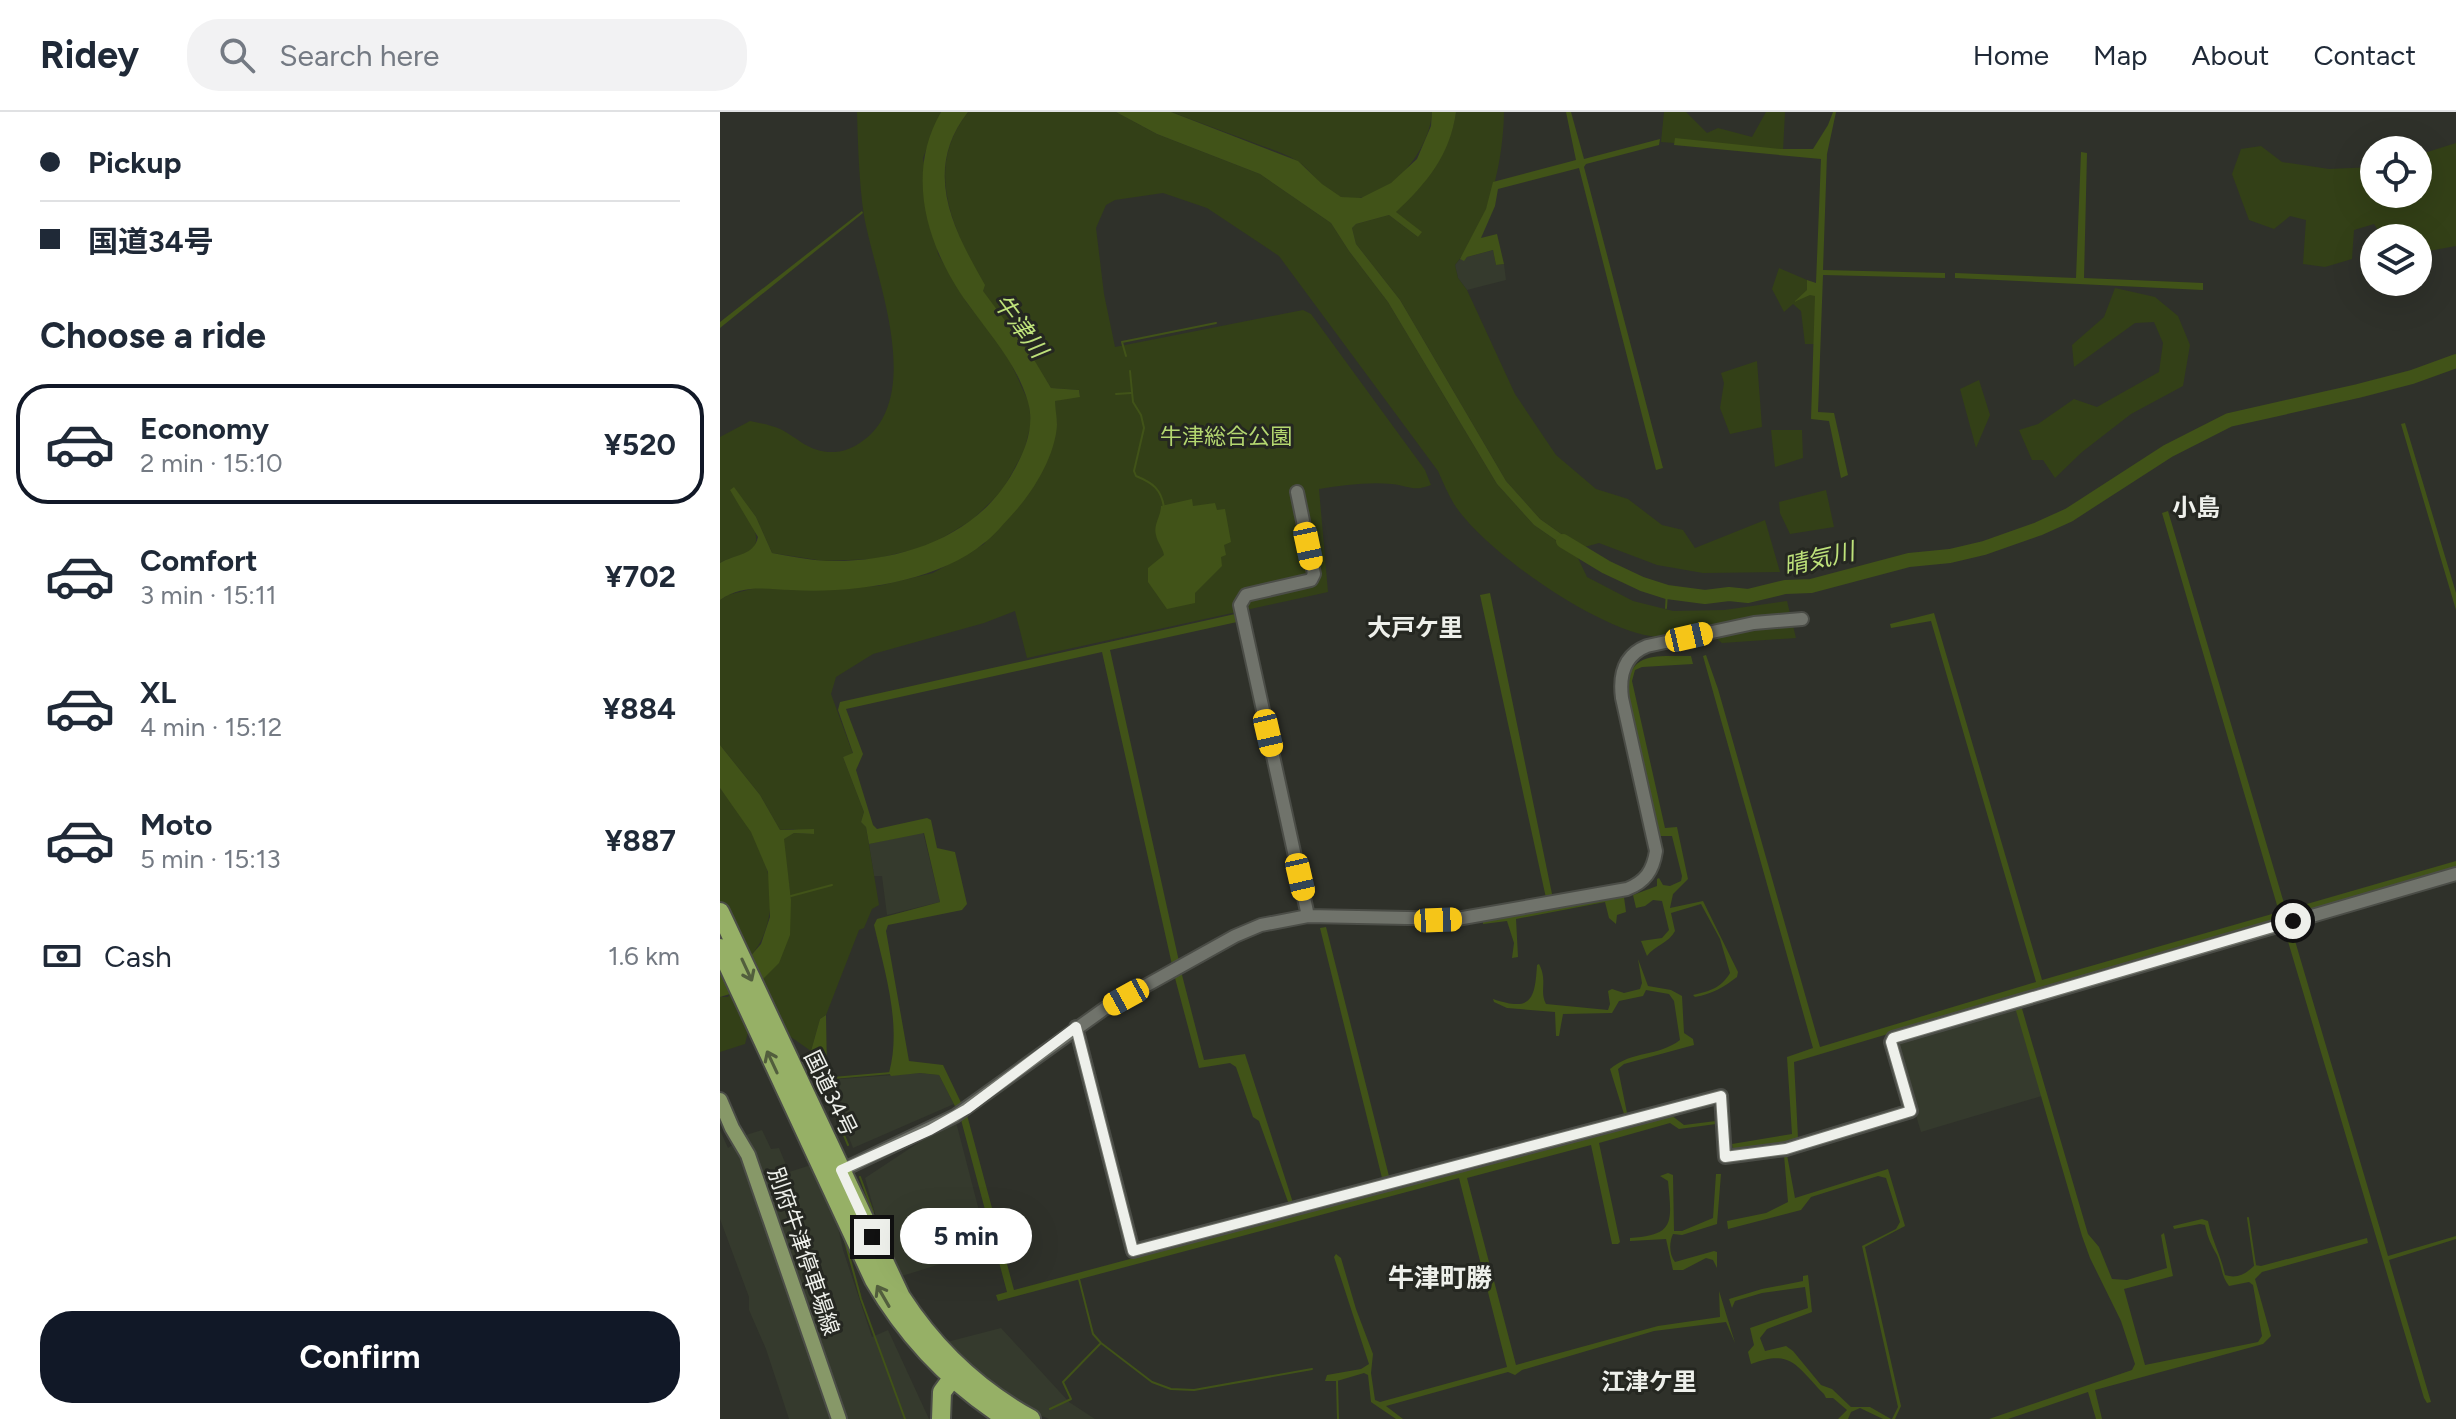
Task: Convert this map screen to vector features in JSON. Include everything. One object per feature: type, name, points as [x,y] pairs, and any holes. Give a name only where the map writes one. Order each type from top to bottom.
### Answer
[{"type":"highway","name":"国道34号","points":[[720,912],[766,1030],[833,1174],[901,1297],[955,1373]]},
{"type":"highway","name":"国道34号","points":[[720,948],[766,1030]]},
{"type":"highway","points":[[941,1419],[942,1392],[955,1373]]},
{"type":"highway","points":[[955,1373],[1007,1419]]},
{"type":"highway","points":[[955,1373],[1031,1419]]},
{"type":"main road","name":"別府牛津停車場線","points":[[720,1100],[748,1155],[839,1419]]},
{"type":"street","points":[[1297,492],[1314,574],[1311,580],[1246,595],[1240,605],[1308,916]]},
{"type":"street","points":[[833,1174],[955,1116],[1076,1027],[1261,925],[1308,916],[1457,919],[1637,885],[1654,865],[1656,851],[1622,698],[1621,673],[1626,663],[1639,649],[1647,646],[1754,623],[1802,619]]},
{"type":"street","points":[[1076,1027],[1133,1251],[1721,1096],[1725,1157],[1786,1149],[1909,1112],[1891,1042],[1893,1038],[2456,874]]},
{"type":"shaded area","points":[[941,112],[968,112],[954,134],[947,156],[945,178],[953,221],[985,285],[983,291],[1033,358],[1051,388],[1079,390],[1080,397],[1055,401],[1055,437],[1041,474],[1018,508],[998,530],[965,556],[918,576],[892,583],[840,590],[755,589],[737,592],[720,600],[720,563],[748,551],[758,537],[730,490],[734,487],[756,517],[772,553],[819,560],[881,557],[933,542],[957,530],[998,495],[1021,456],[1030,421],[1023,388],[1002,351],[954,283],[932,236],[926,211],[924,161],[930,136]]},
{"type":"shaded area","points":[[1116,112],[1171,112],[1298,161],[1341,197],[1361,198],[1391,183],[1417,159],[1431,126],[1432,112],[1456,112],[1443,155],[1418,190],[1396,212],[1422,232],[1418,237],[1389,215],[1356,224],[1352,228],[1356,244],[1400,300],[1506,481],[1540,519],[1581,548],[1576,554],[1534,525],[1497,484],[1388,302],[1331,223],[1260,174],[1157,134]]},
{"type":"shaded area","points":[[1566,112],[1571,112],[1584,159],[1660,139],[1659,145],[1584,167],[1663,468],[1656,470],[1579,168],[1498,189],[1495,206],[1481,238],[1497,234],[1504,264],[1496,265],[1493,250],[1467,257],[1464,261],[1460,259],[1486,209],[1493,182],[1576,160]]},
{"type":"shaded area","points":[[1833,112],[1836,112],[1827,154],[1823,270],[1945,273],[1945,278],[1823,275],[1818,412],[1834,413],[1848,475],[1841,478],[1829,421],[1811,419],[1815,296],[1794,302],[1807,290],[1807,280],[1816,283],[1821,159],[1674,145],[1675,138],[1781,149],[1813,149]]},
{"type":"shaded area","points":[[2081,152],[2087,153],[2084,278],[2203,283],[2203,290],[1955,278],[1955,273],[2076,278]]},
{"type":"shaded area","points":[[863,213],[720,328],[720,322]]},
{"type":"shaded area","points":[[1493,250],[1496,265],[1504,264],[1506,280],[1467,290],[1458,278],[1455,265],[1460,259]]},
{"type":"shaded area","points":[[2405,423],[2456,593],[2456,610],[2401,424]]},
{"type":"shaded area","points":[[1192,499],[1193,506],[1215,503],[1217,510],[1225,509],[1231,542],[1224,545],[1226,555],[1221,557],[1222,566],[1195,593],[1195,603],[1167,609],[1148,582],[1148,568],[1164,555],[1155,531],[1156,524],[1161,506]]},
{"type":"shaded area","points":[[2168,511],[2286,910],[2456,861],[2456,868],[2288,917],[2388,1256],[2456,1236],[2456,1239],[2389,1260],[2431,1402],[2427,1403],[2424,1398],[2281,918],[2018,995],[2088,1234],[2099,1247],[2112,1279],[2127,1280],[2167,1268],[2161,1235],[2164,1233],[2173,1276],[2124,1289],[2145,1365],[2258,1342],[2262,1336],[2253,1285],[2249,1282],[2229,1286],[2205,1225],[2174,1229],[2173,1226],[2202,1219],[2208,1221],[2225,1275],[2229,1276],[2241,1275],[2255,1265],[2367,1238],[2368,1243],[2262,1272],[2255,1279],[2271,1336],[2263,1344],[2095,1390],[2102,1419],[2096,1419],[2088,1392],[2008,1419],[1989,1419],[2132,1370],[2135,1364],[2121,1321],[2082,1236],[2012,997],[1794,1062],[1798,1138],[1784,1144],[1733,1150],[1732,1144],[1792,1134],[1787,1057],[1813,1048],[1703,656],[1706,655],[1718,689],[1820,1047],[2036,982],[1931,621],[1891,628],[1890,624],[1934,613],[2042,980],[2279,912],[2162,513]]},
{"type":"shaded area","points":[[1490,593],[1552,894],[1546,898],[1480,595]]},
{"type":"shaded area","points":[[1235,614],[1237,622],[1110,650],[1182,975],[1204,1060],[1245,1054],[1295,1209],[1385,1190],[1320,928],[1326,927],[1392,1188],[1671,1115],[1684,1125],[1716,1121],[1716,1124],[1679,1129],[1670,1123],[1599,1143],[1618,1244],[1612,1244],[1591,1145],[1467,1178],[1516,1365],[1658,1326],[1720,1317],[1719,1291],[1735,1343],[1726,1322],[1654,1331],[1522,1370],[1515,1375],[1508,1372],[1386,1406],[1403,1419],[1396,1419],[1371,1402],[1368,1375],[1364,1373],[1337,1381],[1325,1381],[1327,1375],[1361,1369],[1369,1364],[1334,1257],[1336,1254],[1341,1258],[1373,1354],[1371,1373],[1375,1400],[1380,1402],[1507,1367],[1459,1178],[998,1301],[996,1295],[1007,1292],[960,1116],[939,1075],[891,1076],[889,1073],[893,1055],[893,1018],[874,925],[877,919],[940,902],[924,833],[869,844],[866,827],[861,822],[864,812],[843,757],[853,753],[838,710],[840,702]],"holes":[[[1102,652],[1175,978],[1199,1068],[1230,1063],[1236,1067],[1253,1117],[1259,1121],[1291,1216],[1014,1290],[967,1115],[943,1065],[909,1061],[886,931],[888,925],[962,910],[967,904],[955,852],[937,848],[931,820],[927,818],[877,829],[873,825],[856,770],[863,754],[846,709]]]},
{"type":"shaded area","points":[[1691,656],[1693,664],[1642,667],[1635,670],[1632,681],[1665,828],[1677,827],[1688,879],[1673,894],[1670,908],[1703,901],[1738,972],[1737,977],[1722,987],[1695,997],[1693,995],[1719,985],[1730,973],[1720,939],[1701,904],[1671,913],[1675,931],[1647,956],[1641,941],[1662,938],[1669,930],[1662,901],[1653,900],[1636,908],[1633,895],[1657,886],[1659,878],[1663,885],[1670,886],[1681,881],[1682,876],[1672,836],[1660,836],[1627,693],[1629,679],[1639,662],[1647,658]]},
{"type":"shaded area","points":[[720,745],[760,795],[780,830],[814,829],[814,834],[794,833],[784,839],[791,900],[790,935],[779,963],[756,986],[720,997],[720,972],[748,959],[761,944],[770,917],[768,872],[751,832],[720,788]]},
{"type":"shaded area","points":[[923,832],[940,902],[887,915],[882,876],[874,876],[869,844]]},
{"type":"shaded area","points":[[1624,897],[1626,912],[1617,915],[1616,924],[1609,918],[1605,902],[1516,919],[1518,957],[1512,958],[1514,943],[1507,921],[1483,924],[1483,921]]},
{"type":"shaded area","points":[[1638,959],[1648,986],[1671,990],[1682,996],[1684,1033],[1693,1039],[1694,1045],[1624,1064],[1618,1069],[1627,1113],[1624,1114],[1610,1069],[1680,1040],[1674,1001],[1669,994],[1646,990],[1643,996],[1619,1001],[1612,1013],[1563,1014],[1559,1036],[1556,1036],[1555,1012],[1507,1008],[1493,999],[1516,1004],[1528,1000],[1535,987],[1539,964],[1546,1004],[1608,1010],[1608,991],[1612,989],[1624,993],[1640,989]]},
{"type":"shaded area","points":[[2018,1005],[2045,1095],[1921,1132],[1895,1046],[1898,1042]]},
{"type":"shaded area","points":[[826,1015],[827,1074],[818,1075],[811,1051],[820,1019]]},
{"type":"shaded area","points":[[920,1073],[939,1075],[954,1104],[853,1148],[827,1080]]},
{"type":"shaded area","points":[[956,1122],[989,1249],[902,1276],[878,1224],[865,1178]]},
{"type":"shaded area","points":[[720,1130],[728,1148],[746,1135],[762,1130],[771,1149],[779,1148],[789,1172],[811,1165],[836,1218],[843,1250],[872,1337],[888,1330],[929,1419],[789,1419],[720,1219]]},
{"type":"shaded area","points":[[1784,1155],[1787,1155],[1795,1198],[1888,1169],[1905,1226],[1865,1247],[1901,1406],[1895,1419],[1892,1419],[1898,1407],[1862,1246],[1896,1229],[1900,1222],[1886,1178],[1878,1176],[1811,1197],[1801,1210],[1728,1229],[1727,1221],[1766,1213],[1788,1202]]},
{"type":"shaded area","points":[[1716,1174],[1721,1174],[1717,1224],[1682,1235],[1673,1234],[1670,1245],[1675,1262],[1717,1252],[1717,1268],[1713,1260],[1706,1258],[1683,1270],[1673,1270],[1666,1239],[1630,1241],[1630,1238],[1655,1234],[1667,1224],[1670,1217],[1668,1181],[1660,1176],[1673,1175],[1674,1231],[1682,1231],[1713,1218]]},
{"type":"shaded area","points":[[1808,1275],[1812,1312],[1767,1329],[1760,1338],[1765,1351],[1786,1346],[1821,1385],[1832,1389],[1851,1407],[1870,1407],[1891,1419],[1883,1419],[1860,1408],[1851,1412],[1848,1419],[1838,1419],[1847,1410],[1833,1398],[1826,1398],[1793,1363],[1776,1358],[1751,1364],[1748,1352],[1754,1345],[1750,1328],[1808,1308],[1805,1287],[1762,1293],[1735,1301],[1732,1308],[1729,1299],[1803,1281],[1803,1276]]},
{"type":"shaded area","points":[[1001,1328],[1069,1402],[1095,1419],[1049,1419],[1042,1416],[1007,1395],[970,1366],[947,1342]]},
{"type":"green space","points":[[857,112],[941,112],[923,158],[938,254],[967,303],[1005,350],[1029,403],[1031,424],[1024,451],[1002,491],[972,520],[929,546],[874,559],[824,561],[772,553],[756,517],[734,488],[755,530],[755,546],[720,563],[720,437],[750,421],[780,429],[818,450],[840,452],[855,446],[872,433],[886,411],[893,386],[893,358],[884,298],[864,216]]},
{"type":"green space","name":"牛津総合公園","points":[[968,112],[1116,112],[1157,134],[1260,174],[1331,223],[1388,302],[1497,484],[1534,525],[1576,554],[1587,577],[1633,601],[1673,611],[1724,610],[1787,601],[1796,638],[1722,643],[1705,630],[1657,637],[1633,632],[1606,621],[1546,587],[1469,523],[1454,504],[1438,471],[1279,256],[1207,208],[1163,193],[1115,200],[1106,205],[1096,228],[1104,294],[1115,347],[1303,310],[1311,314],[1425,470],[1431,485],[1415,488],[1365,484],[1319,489],[1328,592],[1027,658],[1015,611],[984,623],[873,654],[836,677],[831,694],[853,754],[843,757],[864,812],[861,822],[866,827],[879,905],[872,909],[864,928],[859,930],[826,1015],[820,1019],[811,1051],[788,1035],[749,1028],[745,1044],[720,1052],[720,997],[728,997],[791,900],[783,839],[794,833],[814,834],[793,829],[780,830],[760,795],[720,745],[720,600],[763,586],[792,590],[878,586],[933,573],[984,544],[1057,425],[1054,401],[1080,396],[1079,390],[1051,388],[983,292],[958,234],[947,199],[946,164],[949,147]]},
{"type":"green space","points":[[1171,112],[1432,112],[1424,143],[1404,172],[1376,193],[1361,198],[1345,198],[1325,188],[1303,165],[1286,155]]},
{"type":"green space","points":[[1456,112],[1504,112],[1501,152],[1492,193],[1477,231],[1455,265],[1458,278],[1467,290],[1515,394],[1556,455],[1596,489],[1628,499],[1662,525],[1683,530],[1695,548],[1765,520],[1780,572],[1703,573],[1657,565],[1599,543],[1581,548],[1540,519],[1506,481],[1400,300],[1356,244],[1352,228],[1356,224],[1389,215],[1418,237],[1421,232],[1395,212],[1416,191],[1442,153]]},
{"type":"green space","points":[[1664,112],[1686,112],[1707,133],[1718,128],[1752,137],[1766,112],[1785,112],[1783,151],[1661,142]]},
{"type":"green space","points":[[2456,143],[2456,246],[2432,250],[2432,224],[2360,224],[2360,228],[2354,230],[2352,259],[2325,267],[2303,264],[2306,220],[2290,216],[2274,229],[2249,220],[2232,174],[2241,149],[2261,146],[2282,162],[2329,169],[2360,168],[2360,208],[2432,208],[2432,151]]},
{"type":"green space","points":[[1779,268],[1807,280],[1818,289],[1817,344],[1805,344],[1801,311],[1793,304],[1784,312],[1772,289]]},
{"type":"green space","points":[[2115,288],[2155,297],[2178,316],[2190,345],[2183,386],[2131,414],[2082,452],[2055,478],[2043,460],[2032,460],[2019,430],[2038,424],[2074,399],[2097,407],[2159,372],[2163,343],[2154,322],[2135,323],[2074,367],[2072,345],[2104,317]]},
{"type":"green space","points":[[1757,361],[1762,427],[1730,434],[1720,408],[1724,383],[1721,373]]},
{"type":"green space","points":[[1979,380],[1990,415],[1976,448],[1960,389]]},
{"type":"green space","points":[[1771,430],[1802,430],[1803,458],[1775,467]]},
{"type":"green space","points":[[1826,490],[1834,527],[1790,534],[1780,513],[1779,502]]},
{"type":"green space","points":[[720,788],[755,839],[767,870],[771,901],[769,917],[758,947],[735,967],[720,972]]},
{"type":"waterway","points":[[1126,356],[1122,342],[1216,323]]},
{"type":"waterway","name":"晴気川","points":[[1563,541],[1606,567],[1667,592],[1705,597],[1729,594],[1748,596],[1785,587],[1811,586],[1909,560],[1950,556],[1984,548],[2069,515],[2168,451],[2229,420],[2412,377],[2456,361]]},
{"type":"waterway","points":[[1130,371],[1133,402],[1144,428],[1134,471],[1136,476],[1155,487],[1164,507]]},
{"type":"waterway","points":[[1116,394],[1131,393]]},
{"type":"waterway","points":[[1666,608],[1667,592]]},
{"type":"waterway","points":[[791,896],[832,885]]},
{"type":"waterway","points":[[821,1079],[891,1073]]},
{"type":"waterway","points":[[826,1092],[848,1145]]},
{"type":"waterway","points":[[860,1177],[873,1212]]},
{"type":"waterway","points":[[2248,1218],[2255,1265]]},
{"type":"waterway","points":[[843,1234],[861,1299],[905,1419]]},
{"type":"waterway","points":[[1079,1279],[1093,1334],[1152,1382],[1171,1389],[1194,1390],[1312,1369]]},
{"type":"waterway","points":[[1050,1409],[1071,1399],[1063,1382],[1100,1344]]},
{"type":"waterway","points":[[1337,1381],[1338,1419]]},
{"type":"district","name":"小島","points":[[2196,508]]},
{"type":"district","name":"大戸ケ里","points":[[1415,628]]},
{"type":"district","name":"牛津町勝","points":[[1440,1278]]},
{"type":"district","name":"江津ケ里","points":[[1649,1382]]},
{"type":"route","points":[[872,1237],[841,1170],[930,1130],[967,1109],[1076,1027],[1133,1251],[1721,1096],[1725,1157],[1786,1149],[1911,1111],[1891,1042],[1893,1038],[2293,921]]},
{"type":"water label","name":"牛津川","points":[[1020,326]]}]
